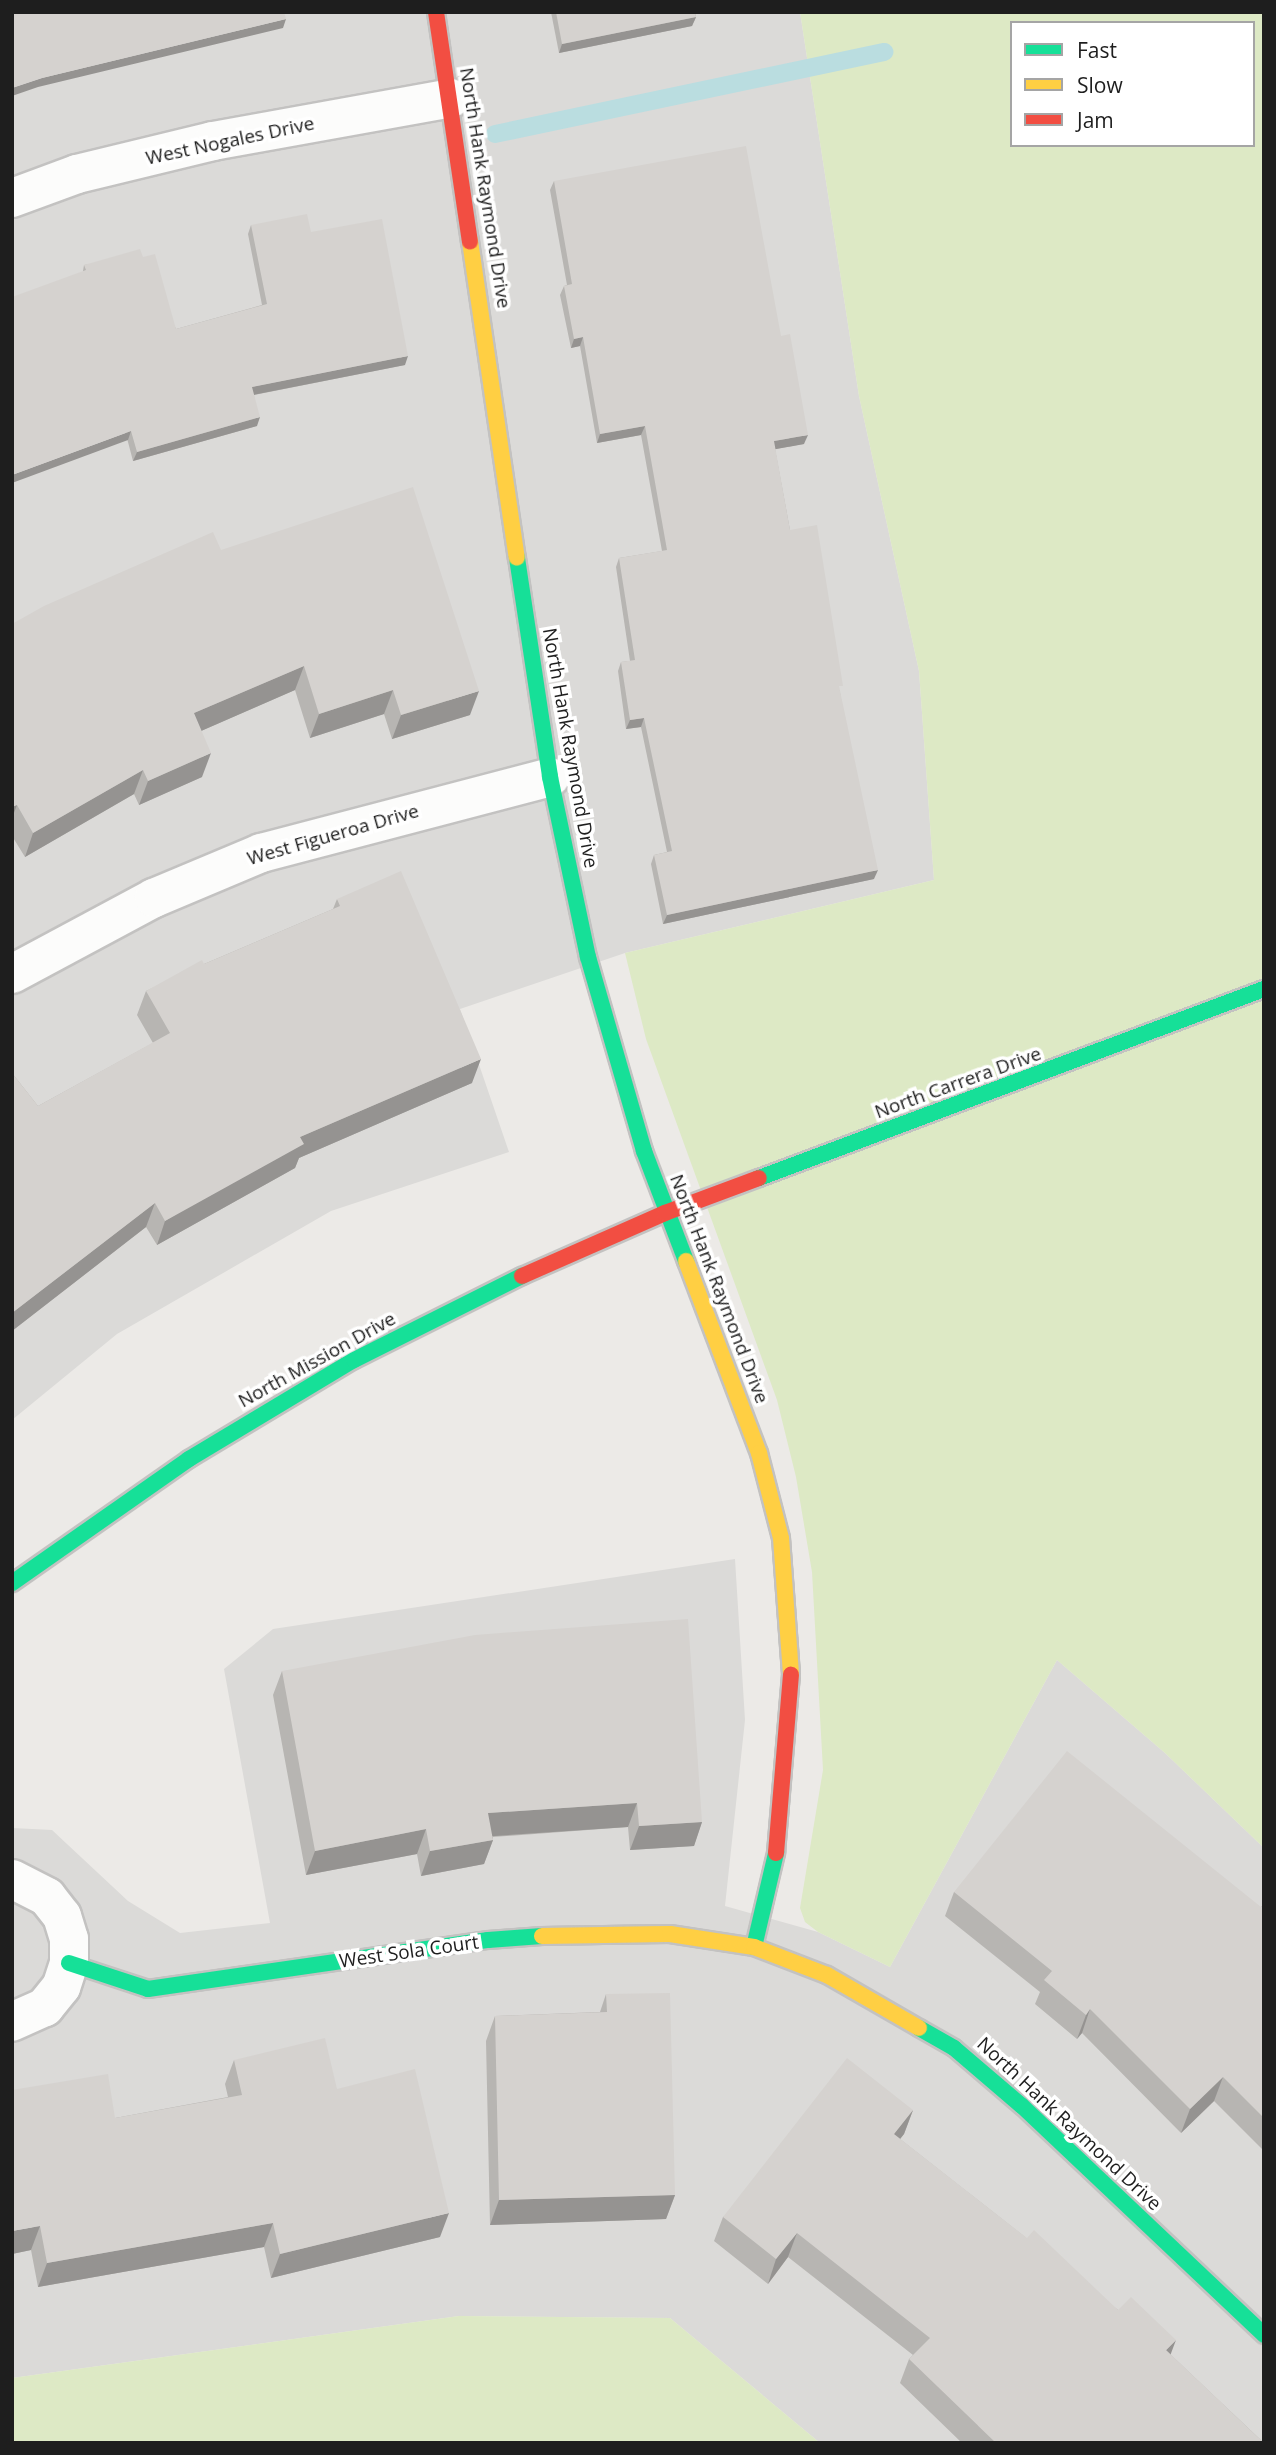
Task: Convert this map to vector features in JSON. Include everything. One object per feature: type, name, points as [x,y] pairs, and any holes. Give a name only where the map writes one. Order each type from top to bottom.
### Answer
[{"type":"street","name":"North Hank Raymond Drive","points":[[436,12],[550,778],[606,1031],[665,1213],[759,1453],[781,1538],[792,1661],[788,1742],[776,1856],[754,1947],[827,1975],[954,2048],[1022,2106],[1264,2335]]},
{"type":"street","name":"West Nogales Drive","points":[[12,198],[77,174],[213,141],[451,99]]},
{"type":"street","name":"West Figueroa Drive","points":[[12,974],[154,898],[261,853],[550,778]]},
{"type":"street","name":"North Carrera Drive","points":[[665,1213],[1264,989]]},
{"type":"street","name":"North Mission Drive","points":[[12,1583],[190,1459],[354,1360],[502,1285],[665,1213]]},
{"type":"street","points":[[12,1879],[47,1897],[62,1916],[69,1939],[69,1963],[61,1987],[45,2007],[12,2022]]},
{"type":"street","name":"West Sola Court","points":[[69,1963],[148,1989],[488,1940],[580,1934],[670,1934],[754,1947]]},
{"type":"shaded area","points":[[12,12],[800,12],[859,396],[919,671],[934,880],[625,953],[460,1009],[509,1152],[331,1211],[117,1334],[12,1420]]},
{"type":"shaded area","points":[[735,1559],[745,1720],[725,1906],[818,1932],[890,1967],[1057,1660],[1165,1753],[1264,1848],[1264,2443],[820,2443],[670,2318],[459,2316],[12,2378],[12,1828],[52,1830],[128,1901],[180,1933],[270,1923],[224,1669],[273,1629]]},
{"type":"green space","points":[[800,12],[1264,12],[1264,1848],[1165,1753],[1057,1660],[890,1967],[818,1932],[805,1922],[800,1908],[823,1770],[812,1572],[796,1477],[777,1400],[646,1039],[625,953],[934,880],[919,671],[859,396]]},
{"type":"green space","points":[[459,2316],[670,2318],[820,2443],[12,2443],[12,2378]]},
{"type":"building","points":[[12,12],[284,12],[286,19],[42,78],[12,88]]},
{"type":"building","points":[[556,12],[695,12],[696,17],[562,44]]},
{"type":"building","points":[[746,146],[781,336],[790,334],[808,435],[774,441],[790,530],[817,525],[843,686],[839,686],[878,870],[667,915],[654,855],[672,851],[644,718],[630,720],[621,662],[635,660],[619,558],[667,550],[645,426],[600,434],[583,337],[574,339],[564,286],[572,284],[554,181]]},
{"type":"building","points":[[307,214],[311,232],[382,219],[408,356],[252,387],[260,417],[137,452],[131,431],[12,475],[12,297],[86,270],[84,265],[140,249],[143,257],[155,254],[176,329],[267,304],[251,225]]},
{"type":"building","points":[[413,487],[479,691],[401,715],[393,690],[319,714],[304,666],[194,713],[211,753],[148,781],[143,770],[33,833],[17,805],[12,807],[12,624],[44,606],[213,532],[221,550]]},
{"type":"building","points":[[401,871],[481,1059],[300,1137],[304,1144],[165,1221],[155,1203],[12,1313],[12,1073],[38,1106],[170,1033],[146,991],[202,960],[204,964],[340,906],[337,899]]},
{"type":"building","points":[[688,1619],[702,1822],[639,1826],[637,1803],[488,1813],[493,1840],[430,1851],[426,1829],[315,1851],[282,1671],[475,1635]]},
{"type":"building","points":[[1067,1751],[1261,1907],[1264,1904],[1264,2118],[1223,2077],[1190,2109],[1090,2009],[1086,2015],[1044,1980],[1052,1971],[954,1892]]},
{"type":"building","points":[[670,1993],[675,2195],[499,2200],[495,2016],[607,2012],[606,1994]]},
{"type":"building","points":[[325,2038],[337,2089],[415,2069],[449,2213],[280,2254],[273,2223],[47,2263],[40,2226],[12,2231],[12,2090],[108,2074],[115,2118],[242,2095],[234,2060]]},
{"type":"building","points":[[847,2058],[913,2110],[894,2134],[1027,2238],[1034,2230],[1118,2310],[1131,2297],[1176,2340],[1166,2350],[1264,2443],[996,2443],[909,2359],[930,2338],[797,2233],[776,2259],[723,2217]]},
{"type":"waterway","points":[[495,134],[884,52]]},
{"type":"traffic: fast","points":[[517,558],[550,777],[588,957],[644,1151],[686,1261]]},
{"type":"traffic: fast","points":[[759,1178],[1264,989]]},
{"type":"traffic: fast","points":[[12,1583],[189,1459],[354,1360],[522,1276]]},
{"type":"traffic: fast","points":[[754,1947],[776,1853]]},
{"type":"traffic: fast","points":[[69,1963],[148,1989],[488,1940],[542,1936]]},
{"type":"traffic: fast","points":[[919,2028],[954,2048],[1022,2106],[1264,2335]]},
{"type":"traffic: slow","points":[[470,241],[517,558]]},
{"type":"traffic: slow","points":[[686,1261],[759,1453],[781,1538],[791,1675]]},
{"type":"traffic: slow","points":[[542,1936],[670,1934],[754,1947],[827,1975],[919,2028]]},
{"type":"traffic: jam","points":[[436,12],[470,241]]},
{"type":"traffic: jam","points":[[522,1276],[665,1213],[759,1178]]},
{"type":"traffic: jam","points":[[776,1853],[791,1675]]}]
